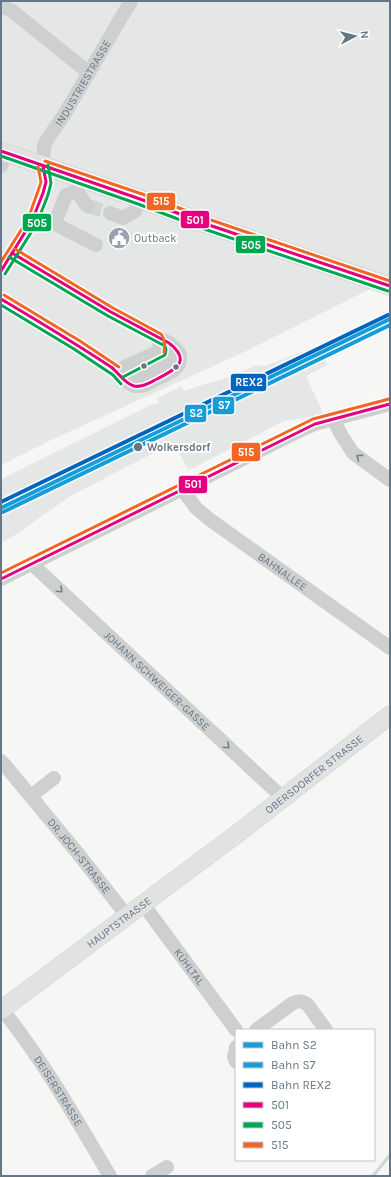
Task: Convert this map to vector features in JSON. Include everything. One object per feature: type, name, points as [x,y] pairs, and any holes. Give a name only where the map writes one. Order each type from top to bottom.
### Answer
[{"type":"main road","points":[[2,156],[43,166],[79,185],[140,199],[216,227],[390,286]]},
{"type":"main road","name":"OBERSDORFER STRASSE","points":[[237,834],[390,715]]},
{"type":"main road","name":"HAUPTSTRASSE","points":[[1,1009],[237,834]]},
{"type":"street","name":"INDUSTRIESTRASSE","points":[[1,271],[32,221],[43,193],[46,182],[43,166],[44,146],[64,115],[131,1]]},
{"type":"street","points":[[1,7],[11,10],[89,73]]},
{"type":"street","points":[[88,206],[86,205],[79,185],[66,195],[56,220],[59,226],[96,245]]},
{"type":"street","points":[[110,213],[123,218],[135,211],[140,199]]},
{"type":"street","points":[[1,299],[77,345],[134,386],[145,385],[177,368],[180,361],[180,355],[177,350],[163,340],[111,312],[12,254]]},
{"type":"street","points":[[121,376],[159,351],[163,340]]},
{"type":"street","points":[[1,579],[217,472],[244,453],[315,424],[390,404]]},
{"type":"street","points":[[333,419],[353,453],[390,480]]},
{"type":"street","name":"BAHNALLEE","points":[[182,489],[196,508],[209,519],[390,648]]},
{"type":"street","name":"JOHANN SCHWEIGER-GASSE","points":[[32,564],[283,798]]},
{"type":"street","name":"DR. JOCH-STRASSE","points":[[1,761],[80,856],[127,916]]},
{"type":"street","points":[[31,796],[54,778]]},
{"type":"street","name":"KÜHLTAL","points":[[143,904],[235,1029]]},
{"type":"street","points":[[257,1029],[298,1001],[307,1004],[325,1029]]},
{"type":"street","name":"DEISERSTRASSE","points":[[1,1009],[17,1029],[55,1085],[110,1176]]},
{"type":"street","points":[[152,1176],[167,1167]]},
{"type":"shaded area","points":[[1,1],[390,1],[390,279],[244,352],[49,441],[1,465]]},
{"type":"shaded area","points":[[390,313],[390,326],[325,361],[327,365],[306,376],[324,415],[284,421],[188,470],[174,443],[69,497],[15,535],[1,543],[1,479],[151,405],[159,403],[157,398],[181,386],[184,391],[233,376],[256,365],[265,366],[314,347]]},
{"type":"waterway","points":[[373,1176],[390,1155]]},
{"type":"tunnel","points":[[88,206],[110,213]]},
{"type":"rail line","name":"REX2","points":[[1,502],[388,315]]},
{"type":"rail line","name":"S2","points":[[1,508],[390,319]]},
{"type":"rail line","name":"S7","points":[[3,512],[390,325]]},
{"type":"transit line","name":"501","points":[[1,151],[140,199],[209,225],[390,286]]},
{"type":"transit line","name":"505","points":[[1,156],[207,230],[388,291]]},
{"type":"transit line","name":"515","points":[[45,161],[390,281]]},
{"type":"transit line","name":"505","points":[[5,274],[37,223],[51,183],[48,165]]},
{"type":"transit line","name":"501","points":[[1,271],[32,221],[46,182],[43,166]]},
{"type":"transit line","name":"515","points":[[1,262],[28,219],[41,182],[38,167]]},
{"type":"transit line","name":"515","points":[[15,249],[113,308],[161,334],[165,347],[164,352]]},
{"type":"transit line","name":"501","points":[[1,299],[111,367],[131,385],[140,386],[146,384],[170,372],[179,364],[180,355],[169,343],[111,312],[12,253]]},
{"type":"transit line","name":"505","points":[[9,257],[108,316],[165,346],[165,355],[123,377]]},
{"type":"transit line","name":"515","points":[[4,295],[80,341],[119,367]]},
{"type":"transit line","name":"505","points":[[1,305],[74,349],[113,375],[121,384]]},
{"type":"transit line","name":"515","points":[[1,573],[313,419],[389,399]]},
{"type":"transit line","name":"501","points":[[1,579],[315,424],[390,404]]},
{"type":"place","name":"Outback","points":[[119,238]]},
{"type":"place","name":"Wolkersdorf","points":[[138,447]]}]
